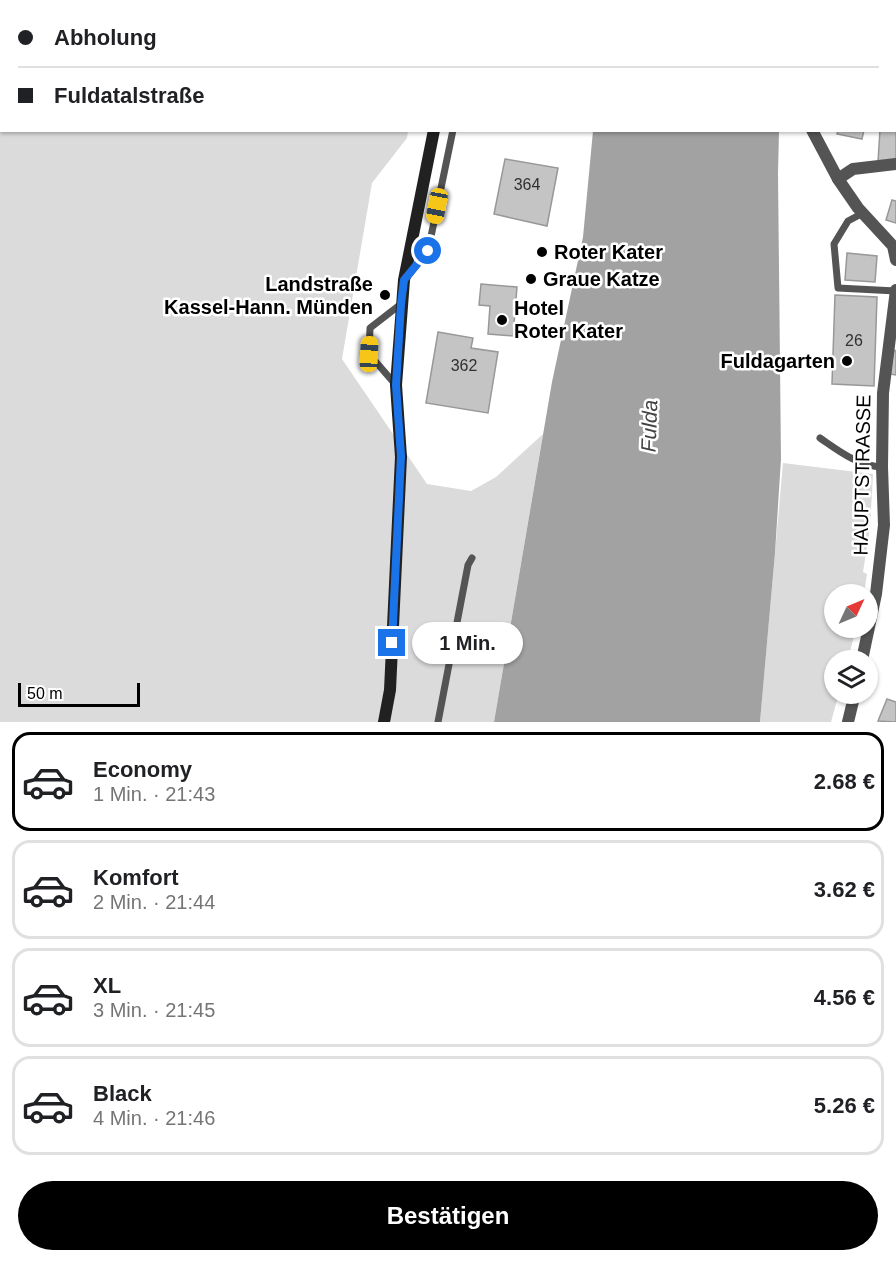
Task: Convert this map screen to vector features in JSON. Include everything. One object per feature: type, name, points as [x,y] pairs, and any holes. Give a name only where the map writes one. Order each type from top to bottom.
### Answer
[{"type":"main road","points":[[384,722],[390,690],[401,456],[396,385],[401,304],[434,132]]},
{"type":"street","points":[[813,132],[838,179],[858,208],[894,246],[896,260]]},
{"type":"street","points":[[838,179],[854,169],[896,164]]},
{"type":"street","name":"HAUPTSTRASSE","points":[[864,650],[876,594],[884,525],[883,393],[896,290]]},
{"type":"street","points":[[848,722],[852,704]]},
{"type":"lane","points":[[404,280],[428,251],[453,132]]},
{"type":"lane","points":[[863,213],[848,221],[834,244],[838,288],[896,290]]},
{"type":"lane","points":[[396,385],[369,354],[370,328],[401,304]]},
{"type":"lane","points":[[820,438],[848,457],[870,466],[882,467]]},
{"type":"lane","points":[[438,722],[468,565],[472,558]]},
{"type":"shaded area","points":[[0,132],[408,132],[407,138],[372,183],[342,359],[427,484],[471,491],[496,477],[543,434],[494,722],[0,722]]},
{"type":"shaded area","points":[[783,463],[873,474],[870,528],[863,572],[867,574],[866,584],[824,584],[824,638],[853,638],[850,650],[824,650],[824,704],[836,704],[831,722],[760,722]]},
{"type":"water","name":"Fulda","points":[[593,132],[779,132],[781,459],[760,722],[494,722],[552,382],[583,237]]},
{"type":"building","points":[[838,132],[864,132],[862,139],[837,134]]},
{"type":"building","points":[[880,132],[896,132],[896,161],[878,162]]},
{"type":"building","points":[[505,159],[558,168],[547,226],[494,214]]},
{"type":"building","points":[[892,200],[896,201],[896,223],[886,220]]},
{"type":"building","points":[[847,253],[877,256],[875,282],[845,280]]},
{"type":"building","name":"Hotel Roter Kater","points":[[481,284],[517,287],[513,336],[488,334],[490,306],[479,305]]},
{"type":"building","points":[[835,295],[877,297],[874,386],[832,384]]},
{"type":"building","points":[[438,332],[473,338],[471,348],[498,352],[488,413],[426,403]]},
{"type":"building","points":[[894,350],[896,351],[896,375],[890,374]]},
{"type":"building","points":[[887,699],[896,702],[896,722],[878,721]]},
{"type":"place","name":"Roter Kater","points":[[542,252]]},
{"type":"place","name":"Graue Katze","points":[[531,279]]},
{"type":"place","name":"Landstraße Kassel-Hann. Münden","points":[[385,295]]},
{"type":"place","name":"Hotel Roter Kater","points":[[502,320]]},
{"type":"place","name":"Fuldagarten","points":[[847,361]]},
{"type":"route","points":[[392,643],[401,456],[396,385],[401,304],[404,280],[428,251]]}]
